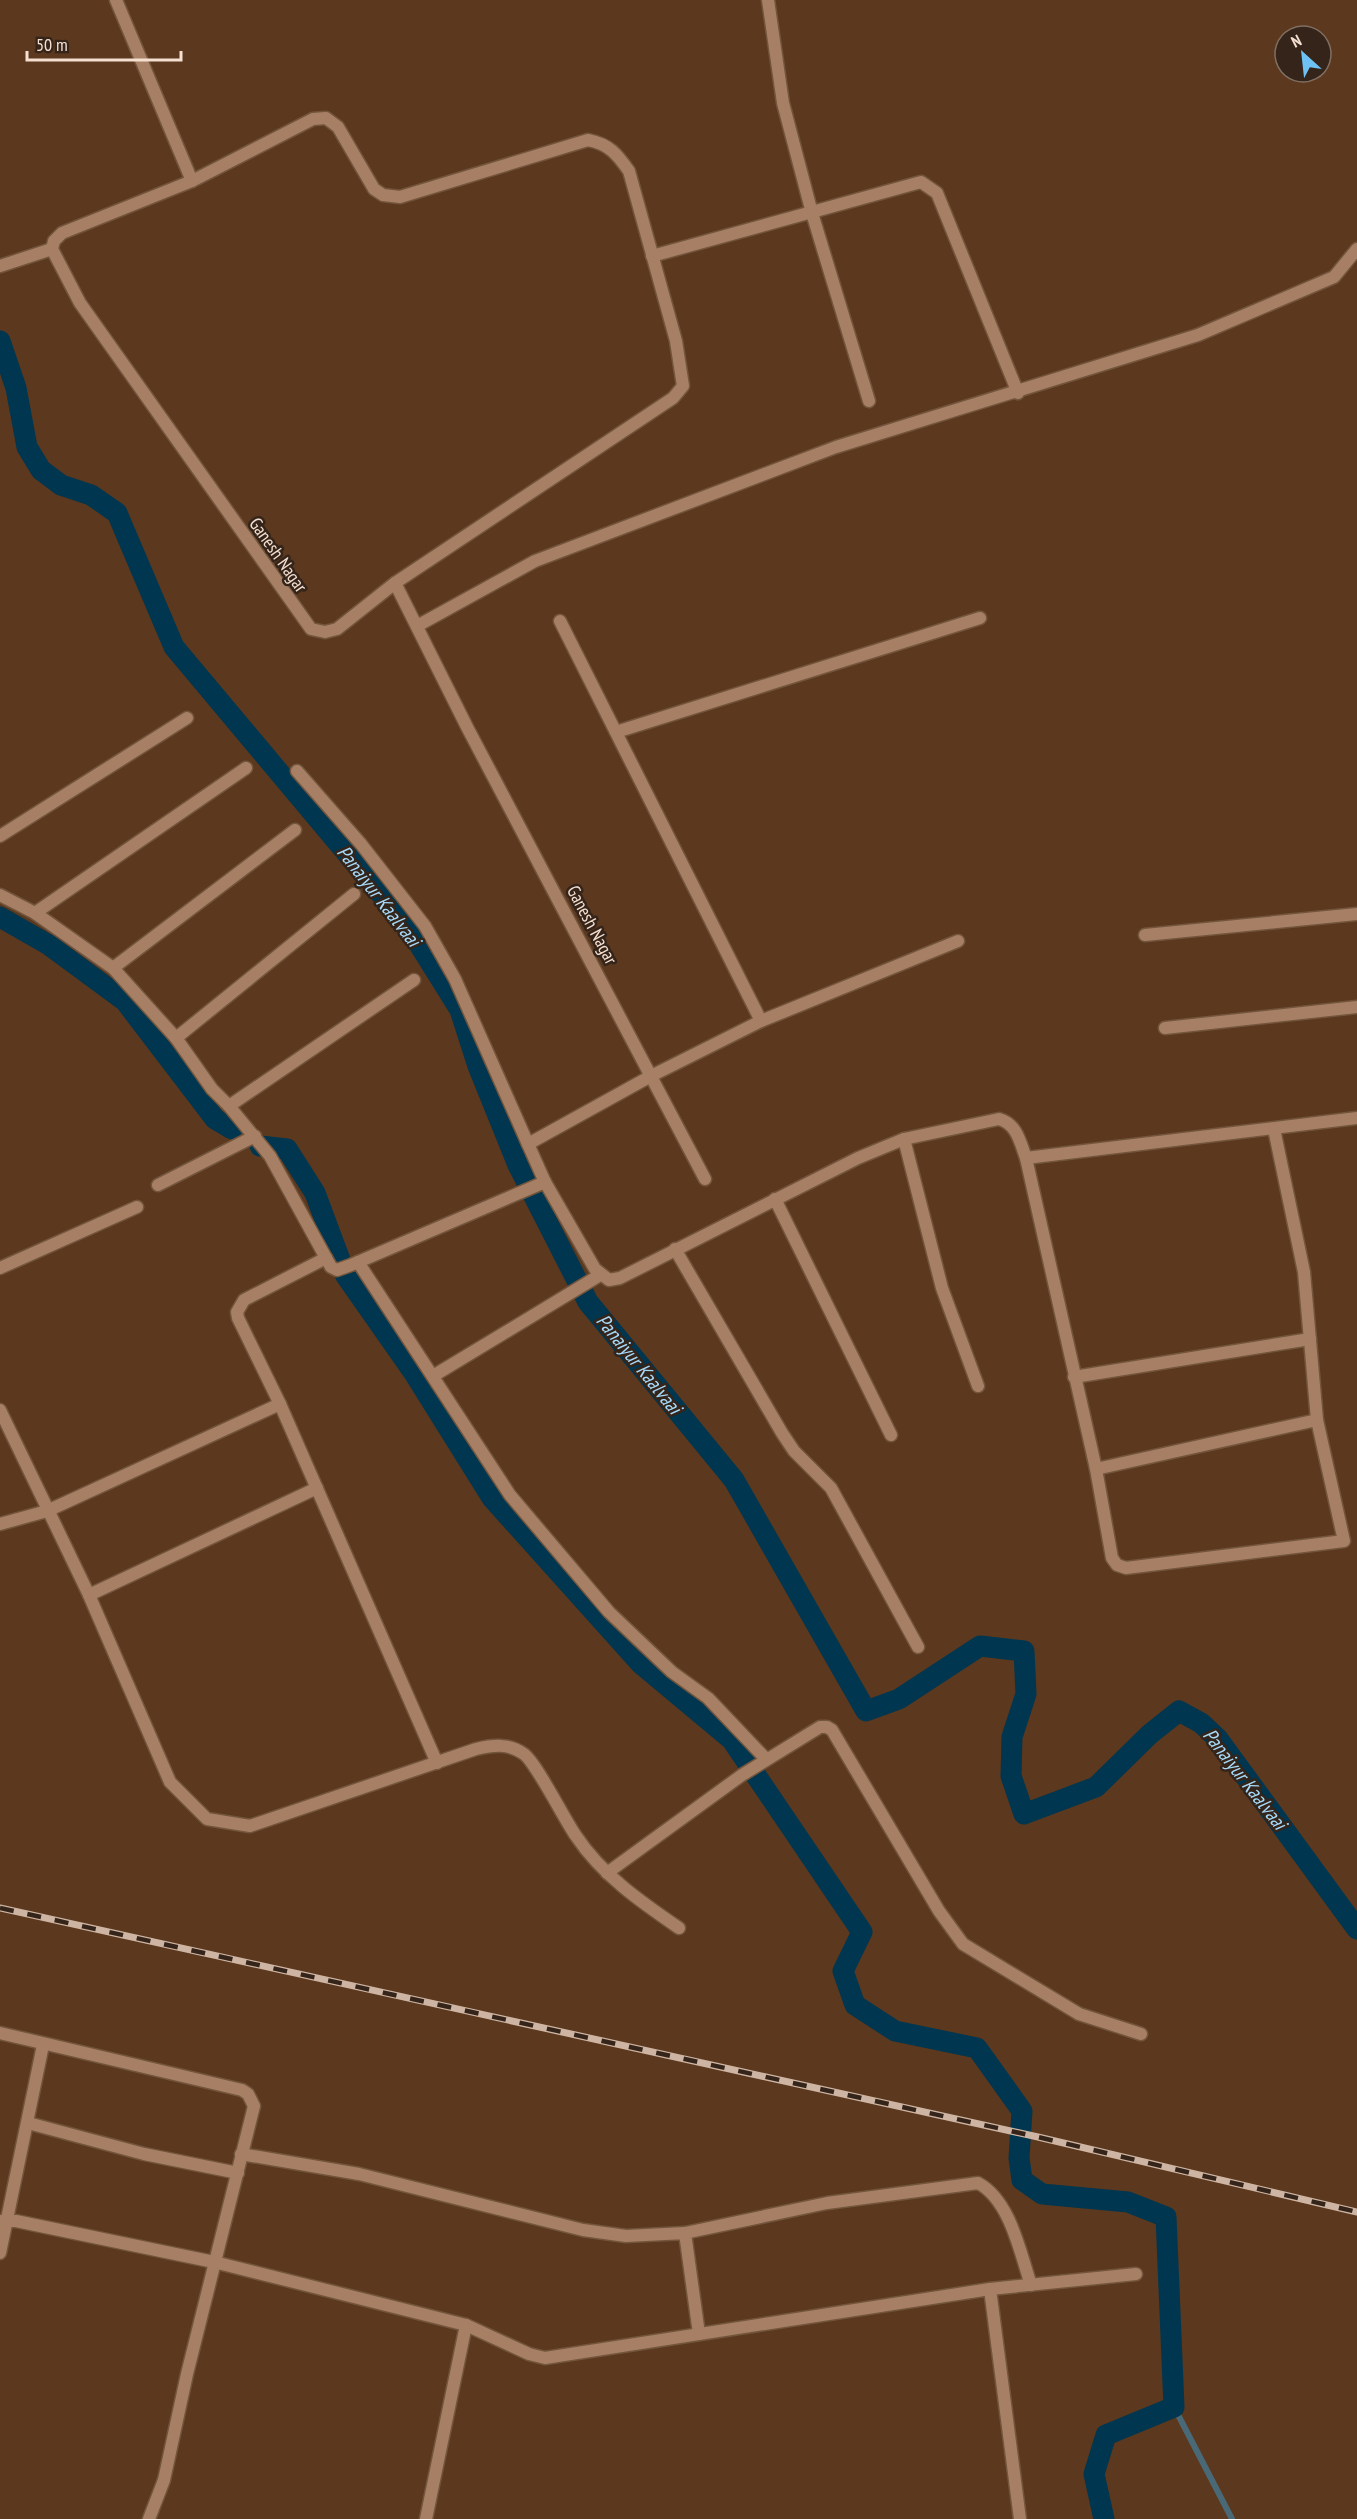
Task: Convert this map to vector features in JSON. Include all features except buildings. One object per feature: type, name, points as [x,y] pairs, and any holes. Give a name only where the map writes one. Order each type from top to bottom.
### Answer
[{"type":"street","points":[[116,0],[192,181]]},
{"type":"street","points":[[768,0],[783,104],[812,213],[869,401]]},
{"type":"street","points":[[0,266],[52,249],[54,242],[62,232],[192,181],[313,119],[326,118],[338,128],[374,189],[383,195],[400,197],[588,140],[602,142],[615,151],[629,171],[676,342],[683,386],[673,398],[395,583]]},
{"type":"street","points":[[652,256],[812,213],[917,181],[924,183],[937,193],[1018,393]]},
{"type":"street","name":"Ganesh Nagar","points":[[52,249],[80,303],[310,629],[325,632],[337,629],[395,583],[705,1179]]},
{"type":"street","points":[[417,626],[535,561],[836,447],[1018,393],[1198,335],[1334,277],[1357,249]]},
{"type":"street","points":[[616,732],[980,618]]},
{"type":"street","points":[[560,621],[761,1022]]},
{"type":"street","points":[[0,836],[187,718]]},
{"type":"street","points":[[35,913],[246,768]]},
{"type":"street","points":[[297,771],[361,844],[425,926],[455,979],[528,1144],[540,1184],[600,1275],[609,1280],[620,1278],[858,1158],[904,1140],[999,1119],[1008,1121],[1016,1132],[1026,1158],[1096,1469],[1112,1557],[1117,1565],[1126,1568],[1344,1541],[1317,1420],[1304,1272],[1274,1129]]},
{"type":"street","points":[[113,968],[295,830]]},
{"type":"street","points":[[176,1038],[354,894]]},
{"type":"street","points":[[0,895],[35,913],[113,968],[176,1038],[212,1089],[258,1139],[270,1156],[331,1267],[337,1270],[354,1264],[540,1184]]},
{"type":"street","points":[[1145,935],[1357,914]]},
{"type":"street","points":[[528,1144],[651,1076],[761,1022],[958,941]]},
{"type":"street","points":[[229,1106],[414,980]]},
{"type":"street","points":[[1165,1028],[1357,1007]]},
{"type":"street","points":[[1026,1158],[1357,1118]]},
{"type":"street","points":[[158,1185],[258,1139]]},
{"type":"street","points":[[904,1140],[942,1288],[978,1386]]},
{"type":"street","points":[[775,1199],[891,1435]]},
{"type":"street","points":[[0,1268],[137,1207]]},
{"type":"street","points":[[675,1249],[782,1433],[794,1450],[831,1488],[918,1647]]},
{"type":"street","points":[[326,1258],[244,1300],[237,1312],[280,1404],[437,1763]]},
{"type":"street","points":[[354,1264],[433,1376],[442,1395],[510,1495],[609,1612],[672,1672],[708,1698],[764,1760]]},
{"type":"street","points":[[433,1376],[600,1275]]},
{"type":"street","points":[[1074,1377],[1310,1339]]},
{"type":"street","points":[[0,1524],[47,1511],[280,1404]]},
{"type":"street","points":[[0,1410],[89,1595],[170,1782],[207,1819],[250,1826],[494,1744],[509,1747],[525,1755],[576,1838],[607,1873],[627,1892],[679,1928]]},
{"type":"street","points":[[1096,1469],[1317,1420]]},
{"type":"street","points":[[89,1595],[317,1488]]},
{"type":"street","points":[[607,1873],[764,1760],[820,1727],[827,1726],[939,1911],[963,1944],[1079,2014],[1140,2034]]},
{"type":"street","points":[[0,2033],[242,2090],[248,2094],[254,2106],[214,2262],[164,2480],[149,2519]]},
{"type":"street","points":[[0,2253],[3,2221],[28,2123],[43,2044]]},
{"type":"street","points":[[28,2123],[144,2154],[238,2173]]},
{"type":"street","points":[[241,2154],[359,2174],[583,2230],[626,2236],[685,2233],[827,2203],[978,2183],[989,2189],[998,2201],[1031,2285]]},
{"type":"street","points":[[3,2221],[214,2262],[466,2325],[529,2354],[545,2358],[990,2289],[1136,2274]]},
{"type":"street","points":[[685,2233],[699,2334]]},
{"type":"street","points":[[990,2289],[1020,2519]]},
{"type":"street","points":[[426,2519],[466,2325]]},
{"type":"waterway","name":"Panaiyur Kaalvaai","points":[[0,341],[16,388],[27,447],[41,470],[61,485],[91,495],[117,513],[174,647],[407,925],[460,1010],[478,1066],[518,1165],[588,1302],[734,1480],[866,1711],[899,1699],[980,1646],[1024,1651],[1026,1694],[1012,1737],[1011,1776],[1024,1814],[1096,1787],[1150,1734],[1179,1711],[1201,1723],[1218,1739],[1357,1929]]},
{"type":"waterway","points":[[0,917],[49,945],[125,1001],[215,1119],[232,1129]]},
{"type":"waterway","points":[[260,1146],[287,1149],[315,1193],[346,1276],[414,1373],[492,1498],[641,1664],[732,1740],[862,1932],[843,1971],[855,2005],[895,2031],[977,2048],[1022,2111],[1019,2158],[1022,2180],[1042,2194],[1128,2202],[1166,2217],[1174,2407],[1106,2435],[1094,2474],[1104,2519]]},
{"type":"waterway","points":[[1174,2407],[1232,2519]]},
{"type":"railway","points":[[0,1908],[1038,2137],[1357,2212]]}]
